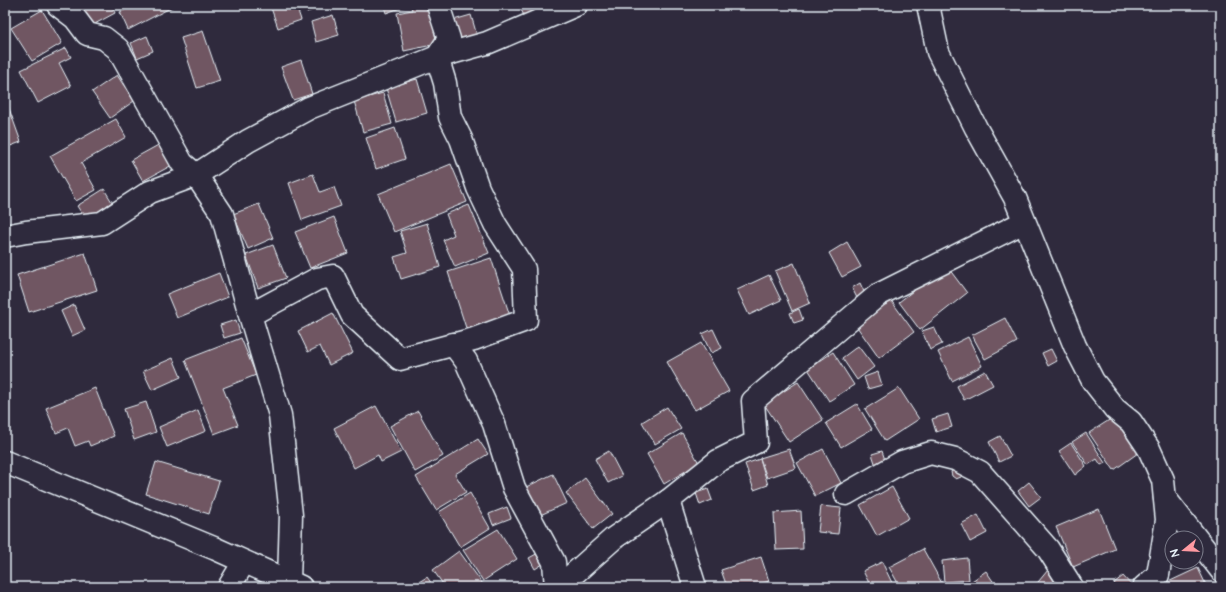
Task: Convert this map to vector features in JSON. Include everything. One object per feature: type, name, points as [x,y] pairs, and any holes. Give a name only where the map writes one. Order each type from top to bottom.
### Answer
[{"type":"street","points":[[5,462],[216,549],[295,584],[291,515],[280,415],[222,214],[196,175],[182,163],[118,49],[104,38],[87,34],[75,18],[58,5]]},
{"type":"street","points":[[437,57],[449,39],[438,5]]},
{"type":"street","points":[[5,236],[102,223],[150,192],[196,175],[248,141],[309,108],[437,57],[487,43],[576,5]]},
{"type":"street","points":[[928,5],[938,52],[976,128],[1014,198],[1075,346],[1093,381],[1115,410],[1131,422],[1149,449],[1163,480],[1167,520],[1158,575],[1144,587]]},
{"type":"street","points":[[250,315],[317,279],[333,276],[352,315],[400,359],[474,339],[526,320],[524,269],[495,224],[478,188],[461,139],[450,117],[445,83],[437,57]]},
{"type":"street","points":[[557,587],[614,538],[668,501],[718,461],[756,442],[753,401],[878,295],[1024,222]]},
{"type":"street","points":[[453,344],[466,361],[494,424],[514,488],[554,562],[557,587]]},
{"type":"street","points":[[846,494],[902,462],[931,453],[954,459],[980,472],[1048,549],[1072,587]]},
{"type":"street","points":[[1165,498],[1221,570]]},
{"type":"street","points":[[668,501],[695,587]]},
{"type":"street","points":[[229,587],[244,562]]},
{"type":"building","points":[[80,5],[111,5],[115,13],[91,26]]},
{"type":"building","points":[[135,5],[174,6],[128,30],[120,12]]},
{"type":"building","points":[[270,5],[296,5],[301,20],[278,28]]},
{"type":"building","points":[[305,5],[328,5],[307,12]]},
{"type":"building","points":[[384,5],[406,5],[406,6],[386,13]]},
{"type":"building","points":[[411,5],[429,5],[437,44],[404,51],[397,13],[412,10]]},
{"type":"building","points":[[519,5],[538,5],[541,11],[525,18]]},
{"type":"building","points":[[42,10],[62,43],[32,61],[11,28]]},
{"type":"building","points":[[333,15],[339,35],[316,42],[311,22]]},
{"type":"building","points":[[471,15],[478,39],[457,45],[450,21]]},
{"type":"building","points":[[203,31],[220,81],[197,88],[181,38]]},
{"type":"building","points":[[147,36],[153,51],[137,58],[131,43]]},
{"type":"building","points":[[66,48],[71,57],[59,63],[71,86],[38,103],[21,70]]},
{"type":"building","points":[[301,60],[312,94],[293,100],[281,67]]},
{"type":"building","points":[[117,75],[134,101],[110,118],[92,92]]},
{"type":"building","points":[[417,79],[427,113],[396,122],[386,88]]},
{"type":"building","points":[[383,93],[392,124],[363,132],[354,101]]},
{"type":"building","points":[[7,103],[21,142],[5,148],[5,104]]},
{"type":"building","points":[[116,119],[126,137],[81,163],[96,190],[76,201],[50,156]]},
{"type":"building","points":[[395,128],[405,159],[376,169],[366,138]]},
{"type":"building","points":[[162,143],[174,164],[143,181],[131,160]]},
{"type":"building","points":[[451,164],[467,202],[394,232],[378,194]]},
{"type":"building","points":[[313,174],[320,192],[334,187],[341,206],[302,220],[289,183]]},
{"type":"building","points":[[104,189],[112,202],[86,220],[77,206]]},
{"type":"building","points":[[259,204],[273,238],[248,249],[233,214]]},
{"type":"building","points":[[469,205],[489,253],[455,267],[443,240],[454,235],[446,214]]},
{"type":"building","points":[[334,217],[348,253],[310,268],[295,232]]},
{"type":"building","points":[[427,223],[440,267],[401,279],[394,257],[407,253],[400,231]]},
{"type":"building","points":[[847,242],[861,267],[842,277],[829,253]]},
{"type":"building","points":[[273,245],[286,278],[258,288],[246,255]]},
{"type":"building","points":[[85,253],[97,290],[29,312],[17,275]]},
{"type":"building","points":[[491,258],[510,316],[467,331],[448,272]]},
{"type":"building","points":[[794,263],[810,303],[792,311],[775,271]]},
{"type":"building","points":[[946,265],[967,293],[920,330],[899,302]]},
{"type":"building","points":[[219,273],[228,297],[177,318],[167,294]]},
{"type":"building","points":[[769,275],[781,300],[749,315],[737,290]]},
{"type":"building","points":[[860,283],[865,294],[857,298],[852,288]]},
{"type":"building","points":[[890,299],[914,332],[879,358],[855,324]]},
{"type":"building","points":[[74,305],[85,330],[72,336],[61,311]]},
{"type":"building","points":[[799,309],[803,320],[794,323],[790,313]]},
{"type":"building","points":[[333,313],[353,353],[329,365],[320,346],[308,352],[298,331]]},
{"type":"building","points":[[1005,318],[1017,342],[985,359],[972,335]]},
{"type":"building","points":[[236,320],[240,333],[224,338],[220,325]]},
{"type":"building","points":[[934,327],[942,344],[930,350],[922,331]]},
{"type":"building","points":[[713,329],[722,348],[711,353],[702,334]]},
{"type":"building","points":[[968,337],[982,366],[952,381],[938,352]]},
{"type":"building","points":[[241,338],[256,375],[223,388],[238,425],[214,434],[185,360]]},
{"type":"building","points":[[701,343],[729,391],[695,410],[667,362]]},
{"type":"building","points":[[858,346],[874,367],[857,380],[842,358]]},
{"type":"building","points":[[1051,349],[1057,361],[1048,366],[1042,353]]},
{"type":"building","points":[[833,352],[854,385],[829,401],[808,369]]},
{"type":"building","points":[[173,358],[181,377],[152,390],[143,371]]},
{"type":"building","points":[[985,371],[993,385],[964,400],[957,386]]},
{"type":"building","points":[[878,372],[882,385],[868,389],[864,377]]},
{"type":"building","points":[[798,382],[823,420],[789,442],[764,404]]},
{"type":"building","points":[[95,388],[114,436],[90,446],[88,441],[75,446],[68,428],[56,433],[46,408]]},
{"type":"building","points":[[899,388],[919,419],[885,441],[865,409]]},
{"type":"building","points":[[146,402],[156,432],[134,440],[124,409]]},
{"type":"building","points":[[857,404],[872,429],[841,447],[826,423]]},
{"type":"building","points":[[376,406],[401,452],[381,462],[378,455],[354,468],[334,428]]},
{"type":"building","points":[[667,407],[681,429],[655,444],[642,422]]},
{"type":"building","points":[[198,410],[206,431],[167,447],[159,427]]},
{"type":"building","points":[[418,411],[443,456],[415,472],[390,426]]},
{"type":"building","points":[[948,414],[952,427],[936,432],[932,419]]},
{"type":"building","points":[[1114,417],[1138,453],[1114,470],[1089,433]]},
{"type":"building","points":[[682,433],[699,463],[664,484],[647,454]]},
{"type":"building","points":[[1086,433],[1105,463],[1101,465],[1097,459],[1088,465],[1072,442]]},
{"type":"building","points":[[1000,436],[1011,456],[999,462],[989,442]]},
{"type":"building","points":[[478,439],[488,454],[455,474],[466,492],[436,510],[416,477]]},
{"type":"building","points":[[1071,443],[1086,466],[1075,475],[1059,451]]},
{"type":"building","points":[[789,449],[796,468],[767,478],[760,458]]},
{"type":"building","points":[[823,449],[841,483],[815,496],[797,463]]},
{"type":"building","points":[[609,451],[622,476],[608,483],[595,459]]},
{"type":"building","points":[[882,451],[886,463],[876,466],[872,454]]},
{"type":"building","points":[[760,459],[768,485],[754,490],[745,464]]},
{"type":"building","points":[[156,462],[219,481],[209,514],[146,494]]},
{"type":"building","points":[[954,468],[963,473],[961,477],[956,479],[952,476],[951,472]]},
{"type":"building","points":[[553,474],[567,503],[538,516],[524,488]]},
{"type":"building","points":[[585,478],[612,514],[593,529],[566,493]]},
{"type":"building","points":[[1029,482],[1041,497],[1029,506],[1018,491]]},
{"type":"building","points":[[892,487],[909,518],[877,536],[860,505]]},
{"type":"building","points":[[708,489],[712,500],[700,505],[696,493]]},
{"type":"building","points":[[470,493],[490,528],[460,547],[439,512]]},
{"type":"building","points":[[821,506],[841,508],[838,534],[818,532]]},
{"type":"building","points":[[507,507],[511,518],[493,525],[489,514]]},
{"type":"building","points":[[1099,509],[1115,549],[1073,567],[1056,527]]},
{"type":"building","points":[[801,511],[803,549],[776,550],[774,513]]},
{"type":"building","points":[[978,515],[987,533],[970,542],[961,524]]},
{"type":"building","points":[[498,529],[517,559],[483,581],[463,550]]},
{"type":"building","points":[[923,549],[944,587],[900,587],[889,567]]},
{"type":"building","points":[[459,551],[485,587],[445,587],[433,570]]},
{"type":"building","points":[[540,552],[546,562],[535,569],[529,558]]},
{"type":"building","points":[[761,557],[769,581],[752,587],[727,587],[721,570]]},
{"type":"building","points":[[967,558],[969,580],[944,582],[942,561]]},
{"type":"building","points":[[882,562],[894,587],[871,587],[863,571]]},
{"type":"building","points":[[1048,570],[1068,587],[1034,587]]},
{"type":"building","points":[[1194,570],[1199,570],[1207,587],[1168,587],[1166,583]]},
{"type":"building","points":[[986,571],[997,587],[976,587],[972,581]]},
{"type":"building","points":[[1123,576],[1133,587],[1117,587],[1114,583]]},
{"type":"building","points":[[427,577],[434,587],[415,587],[414,585]]}]
